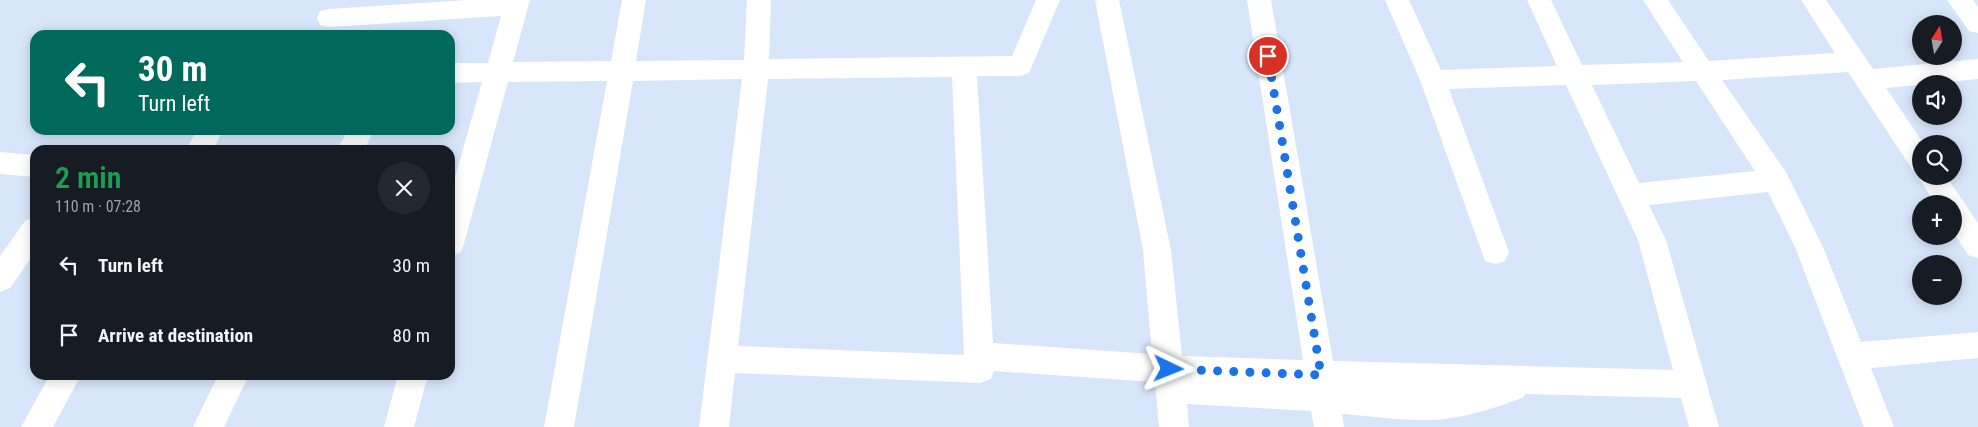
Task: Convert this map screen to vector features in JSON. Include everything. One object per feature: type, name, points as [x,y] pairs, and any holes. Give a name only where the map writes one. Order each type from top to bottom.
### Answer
[{"type":"street","points":[[559,427],[634,0]]},
{"type":"street","points":[[714,427],[756,69],[759,0]]},
{"type":"street","points":[[455,73],[1020,66],[1048,0]]},
{"type":"street","points":[[1107,0],[1157,250],[1174,427]]},
{"type":"street","points":[[1259,0],[1329,427]]},
{"type":"street","points":[[1397,0],[1433,80],[1495,252]]},
{"type":"street","points":[[1540,0],[1652,240],[1704,427]]},
{"type":"street","points":[[1655,0],[1776,180],[1809,247],[1853,356],[1879,427]]},
{"type":"street","points":[[1814,0],[1912,148]]},
{"type":"street","points":[[1959,0],[1978,24]]},
{"type":"street","points":[[329,18],[517,3],[455,226]]},
{"type":"street","points":[[722,359],[980,369],[964,66]]},
{"type":"street","points":[[1433,80],[1703,71],[1861,71],[1978,68]]},
{"type":"street","points":[[0,163],[30,166]]},
{"type":"street","points":[[1632,196],[1776,180]]},
{"type":"street","points":[[1962,222],[1978,245]]},
{"type":"street","points":[[0,279],[30,236]]},
{"type":"street","points":[[1853,356],[1978,345]]},
{"type":"street","points":[[979,356],[1170,379],[1323,386],[1424,406],[1461,402],[1514,387],[1546,383],[1693,386]]},
{"type":"street","points":[[36,427],[63,380]]},
{"type":"street","points":[[208,427],[232,380]]},
{"type":"street","points":[[398,427],[412,380]]},
{"type":"route","points":[[1169,369],[1321,375],[1268,56]]}]
